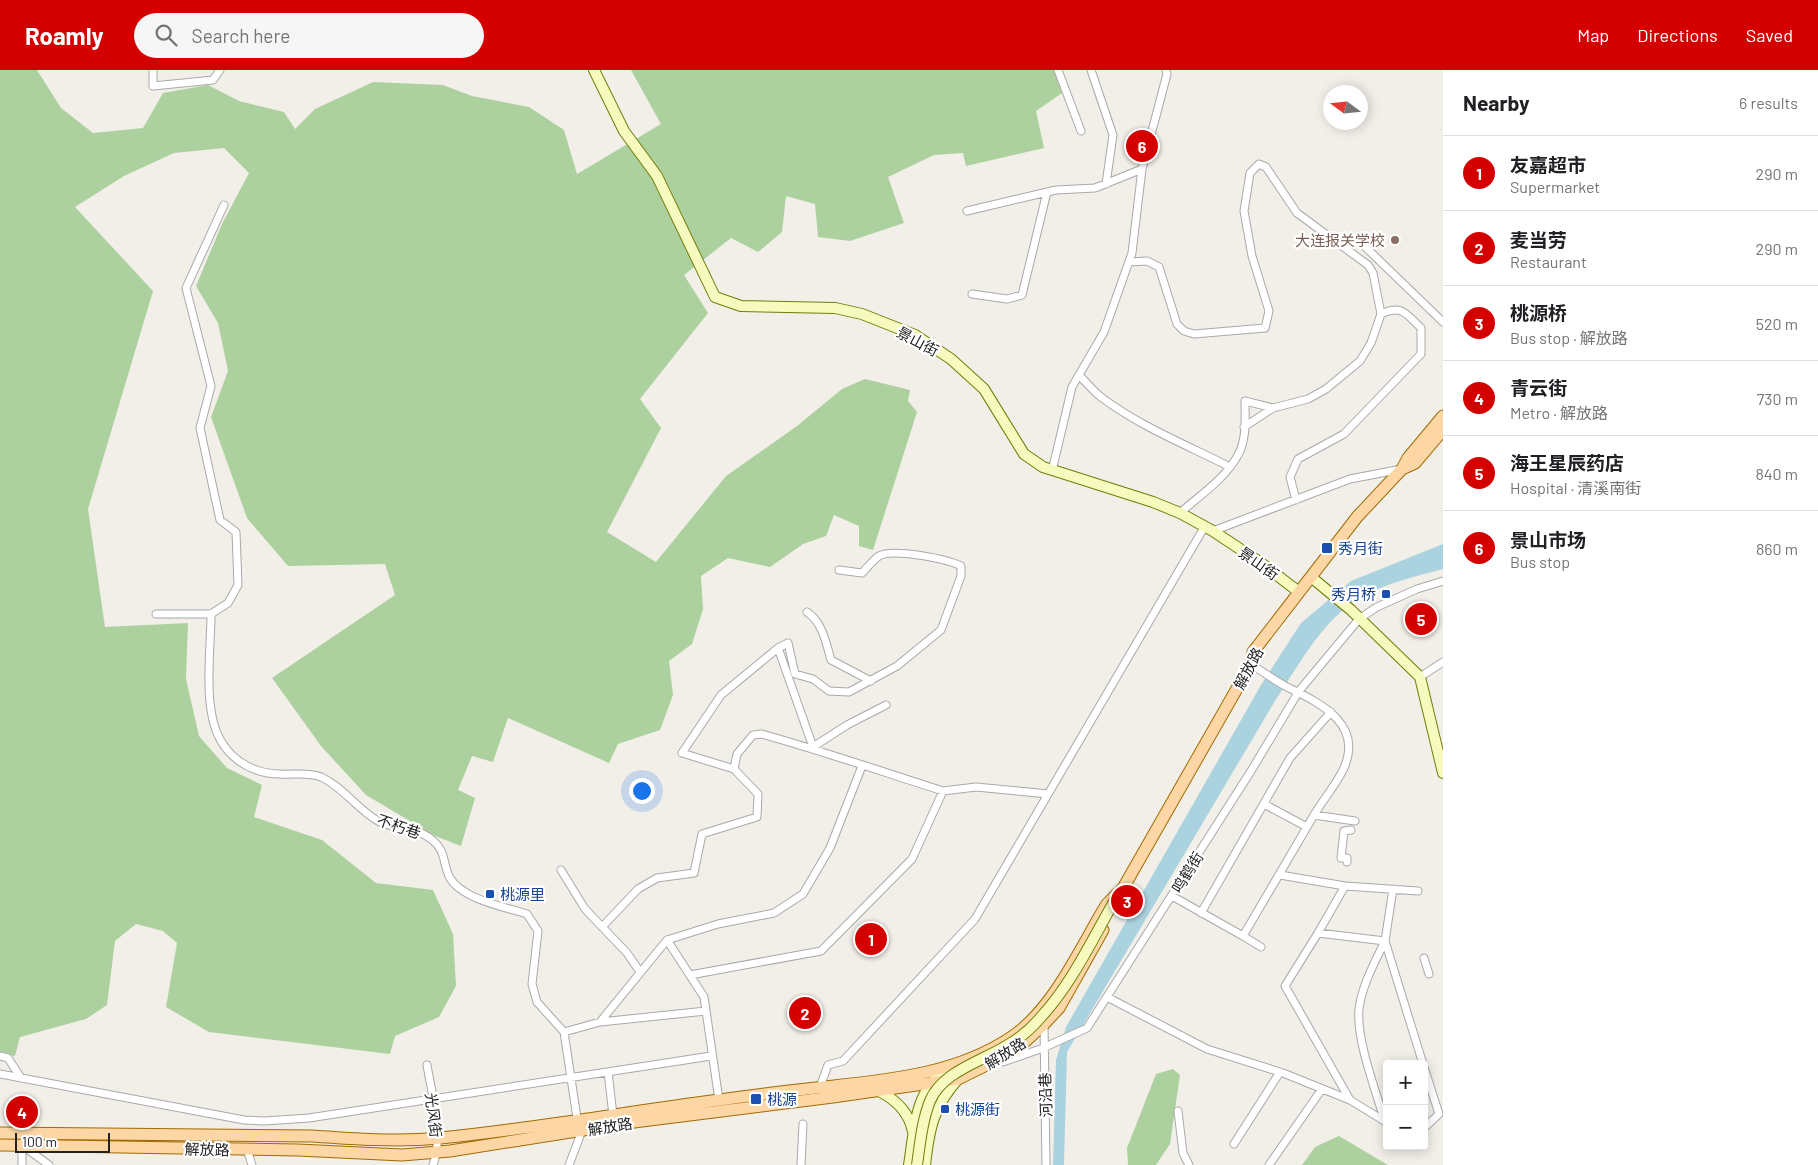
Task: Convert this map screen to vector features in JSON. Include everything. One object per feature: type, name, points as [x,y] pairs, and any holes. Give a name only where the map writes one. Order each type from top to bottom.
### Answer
[{"type":"main road","name":"解放路","points":[[0,1133],[312,1136],[356,1140],[438,1139],[578,1126],[929,1084],[958,1079],[974,1072],[1015,1051],[1059,1008],[1094,950],[1122,888],[1251,664],[1253,652],[1356,517],[1402,468],[1443,416]]},
{"type":"main road","name":"解放路","points":[[1402,468],[1415,463],[1443,430]]},
{"type":"main road","name":"解放路","points":[[0,1145],[402,1155],[437,1152],[578,1126],[613,1115],[902,1077],[950,1066],[991,1049],[1015,1034],[1043,1008],[1107,904],[1122,888]]},
{"type":"street","points":[[153,70],[153,86],[213,80],[220,70]]},
{"type":"street","name":"景山街","points":[[594,70],[624,131],[657,176],[715,297],[741,306],[835,308],[862,314],[916,335],[951,359],[984,389],[1024,454],[1043,467],[1153,502],[1180,513],[1209,528],[1261,563],[1299,592]]},
{"type":"street","points":[[1058,70],[1080,131]]},
{"type":"street","points":[[1091,70],[1113,135],[1106,184]]},
{"type":"street","points":[[1052,471],[1072,387],[1104,332],[1132,254],[1142,169],[1167,74],[1166,70]]},
{"type":"street","points":[[1129,262],[1147,261],[1159,267],[1177,324],[1184,331],[1194,334],[1265,328],[1269,311],[1252,256],[1244,211],[1250,173],[1259,164],[1266,167],[1297,213],[1368,265],[1373,273],[1381,314],[1371,343],[1360,360],[1344,376],[1326,389],[1308,399],[1272,408],[1244,426]]},
{"type":"street","points":[[967,211],[1047,192],[1095,188],[1142,169]]},
{"type":"street","points":[[972,294],[1007,299],[1022,295],[1047,192]]},
{"type":"street","points":[[156,614],[211,614],[228,604],[238,585],[236,532],[220,520],[200,428],[211,386],[186,288],[224,206]]},
{"type":"street","points":[[1357,239],[1443,322]]},
{"type":"street","points":[[1296,500],[1290,477],[1298,459],[1344,434],[1421,354],[1421,328],[1400,309],[1392,309],[1381,314]]},
{"type":"street","points":[[1079,375],[1100,396],[1117,408],[1162,434],[1230,467]]},
{"type":"street","points":[[1180,513],[1230,467],[1239,454],[1244,426],[1245,401],[1272,408]]},
{"type":"street","points":[[820,1087],[828,1065],[843,1061],[975,919],[1048,794],[1209,528],[1296,500],[1350,479],[1402,468]]},
{"type":"street","points":[[602,927],[638,888],[657,878],[694,873],[702,834],[758,817],[758,794],[734,769],[682,753],[721,695],[778,648],[788,643],[795,674],[813,679],[829,691],[849,692],[897,666],[941,630],[961,576],[961,566],[940,558],[895,554],[881,555],[862,572],[839,570]]},
{"type":"street","points":[[1311,577],[1350,610],[1420,677],[1440,753],[1443,773]]},
{"type":"street","name":"鸣鹤街","points":[[974,1072],[1043,1048],[1087,1028],[1172,896],[1299,691],[1359,619],[1377,607],[1417,589],[1443,581]]},
{"type":"street","points":[[808,612],[816,618],[823,632],[831,660],[871,681]]},
{"type":"street","name":"不朽巷","points":[[211,614],[210,708],[221,740],[242,764],[261,772],[307,774],[321,777],[335,786],[361,810],[379,822],[430,837],[441,848],[450,877],[459,889],[528,914],[538,930],[532,984],[537,1002],[564,1032]]},
{"type":"street","points":[[778,648],[812,748]]},
{"type":"street","points":[[1420,677],[1443,662]]},
{"type":"street","points":[[1243,936],[1343,769],[1349,747],[1344,726],[1331,712],[1299,691],[1288,688],[1251,664]]},
{"type":"street","points":[[812,748],[847,725],[886,705]]},
{"type":"street","points":[[1201,913],[1290,758],[1331,712]]},
{"type":"street","points":[[734,769],[736,754],[754,735],[762,734],[812,748],[862,766],[943,791],[976,787],[1048,794]]},
{"type":"street","points":[[600,1022],[667,940],[718,924],[774,914],[803,894],[830,848],[862,766]]},
{"type":"street","points":[[690,975],[821,951],[912,859],[943,791]]},
{"type":"street","points":[[1264,804],[1307,827]]},
{"type":"street","points":[[1314,815],[1355,821]]},
{"type":"street","points":[[1347,862],[1347,858],[1341,858],[1344,831],[1351,830]]},
{"type":"street","points":[[561,870],[585,909],[627,953],[640,972]]},
{"type":"street","points":[[1280,875],[1345,886],[1418,891]]},
{"type":"street","points":[[1345,886],[1318,933],[1293,967],[1285,986],[1350,1100]]},
{"type":"street","points":[[917,1165],[926,1115],[936,1090],[950,1077],[1024,1034],[1041,1017],[1086,951],[1122,888]]},
{"type":"street","points":[[1383,1112],[1363,1046],[1359,1011],[1370,975],[1385,941],[1393,889]]},
{"type":"street","points":[[1172,896],[1261,947]]},
{"type":"street","points":[[1318,933],[1385,941]]},
{"type":"street","points":[[667,940],[704,997],[711,1056],[719,1100]]},
{"type":"street","points":[[1385,941],[1422,1060]]},
{"type":"street","points":[[1424,958],[1429,974]]},
{"type":"street","points":[[1107,997],[1207,1049],[1280,1072],[1350,1100],[1383,1120]]},
{"type":"street","points":[[569,1165],[580,1136],[564,1032],[600,1022],[706,1011]]},
{"type":"street","name":"河沿巷","points":[[1044,1024],[1046,1165]]},
{"type":"street","points":[[0,1056],[8,1058],[21,1078]]},
{"type":"street","points":[[0,1074],[219,1116],[264,1121],[310,1118],[711,1056]]},
{"type":"street","name":"光风街","points":[[427,1065],[438,1139],[433,1165]]},
{"type":"street","points":[[910,1165],[921,1103],[929,1084],[950,1066]]},
{"type":"street","points":[[608,1072],[613,1115]]},
{"type":"street","points":[[1234,1144],[1280,1072]]},
{"type":"street","points":[[902,1077],[917,1077],[929,1084],[931,1093],[925,1165]]},
{"type":"street","points":[[1428,1078],[1439,1114],[1428,1124]]},
{"type":"street","points":[[928,1136],[935,1112],[945,1094],[958,1079]]},
{"type":"street","points":[[1269,1165],[1322,1089]]},
{"type":"street","points":[[877,1090],[890,1097],[906,1112],[914,1138]]},
{"type":"street","points":[[1178,1111],[1183,1153],[1189,1165]]},
{"type":"street","points":[[801,1165],[803,1124]]},
{"type":"street","points":[[22,1146],[22,1165]]},
{"type":"street","points":[[22,1146],[49,1165]]},
{"type":"street","points":[[247,1150],[252,1165]]},
{"type":"green space","points":[[0,70],[37,70],[61,108],[93,133],[143,128],[163,93],[208,85],[239,101],[284,112],[295,129],[315,109],[373,82],[443,85],[472,96],[529,107],[564,130],[577,174],[661,124],[631,70],[1054,70],[1062,93],[1036,111],[1044,148],[966,166],[963,153],[934,155],[888,177],[904,223],[850,241],[818,237],[815,204],[786,196],[782,232],[758,252],[731,238],[684,275],[708,313],[640,399],[661,428],[607,532],[656,562],[726,476],[797,426],[842,389],[865,379],[910,390],[908,401],[917,412],[873,550],[859,546],[859,526],[834,515],[826,536],[803,544],[770,567],[728,558],[701,576],[703,609],[692,644],[669,661],[673,695],[660,730],[618,744],[609,763],[508,718],[493,762],[472,756],[458,790],[475,798],[461,846],[435,836],[366,795],[321,746],[272,678],[395,595],[385,564],[288,566],[247,518],[211,417],[228,371],[218,323],[196,286],[222,224],[249,173],[224,148],[174,153],[124,176],[75,207],[153,291],[88,509],[105,627],[188,623],[186,679],[199,736],[227,768],[262,785],[254,817],[322,840],[376,883],[433,890],[453,934],[456,986],[439,1017],[395,1036],[390,1054],[209,1032],[166,1007],[177,943],[163,931],[136,924],[115,941],[107,1005],[86,1019],[20,1037],[15,1056],[0,1053]]},
{"type":"green space","points":[[1173,1069],[1180,1075],[1170,1144],[1156,1165],[1128,1165],[1127,1148],[1156,1074]]},
{"type":"green space","points":[[1339,1136],[1388,1165],[1302,1165],[1315,1147]]},
{"type":"water","points":[[1443,544],[1443,569],[1402,580],[1372,591],[1349,605],[1336,617],[1313,643],[1275,701],[1067,1052],[1064,1165],[1053,1165],[1056,1060],[1066,1027],[1261,685],[1301,623],[1351,581]]},
{"type":"place","name":"景山市场","points":[[1142,146]]},
{"type":"place","name":"大连报关学校","points":[[1395,240]]},
{"type":"place","name":"秀月街","points":[[1327,548]]},
{"type":"place","name":"秀月桥","points":[[1386,594]]},
{"type":"place","name":"海王星辰药店","points":[[1421,619]]},
{"type":"place","name":"桃源里","points":[[490,894]]},
{"type":"place","name":"桃源桥","points":[[1127,901]]},
{"type":"place","name":"友嘉超市","points":[[871,939]]},
{"type":"place","name":"麦当劳","points":[[805,1013]]},
{"type":"place","name":"桃源","points":[[756,1099]]},
{"type":"place","name":"桃源街","points":[[945,1109]]},
{"type":"place","name":"青云街","points":[[22,1112]]}]
